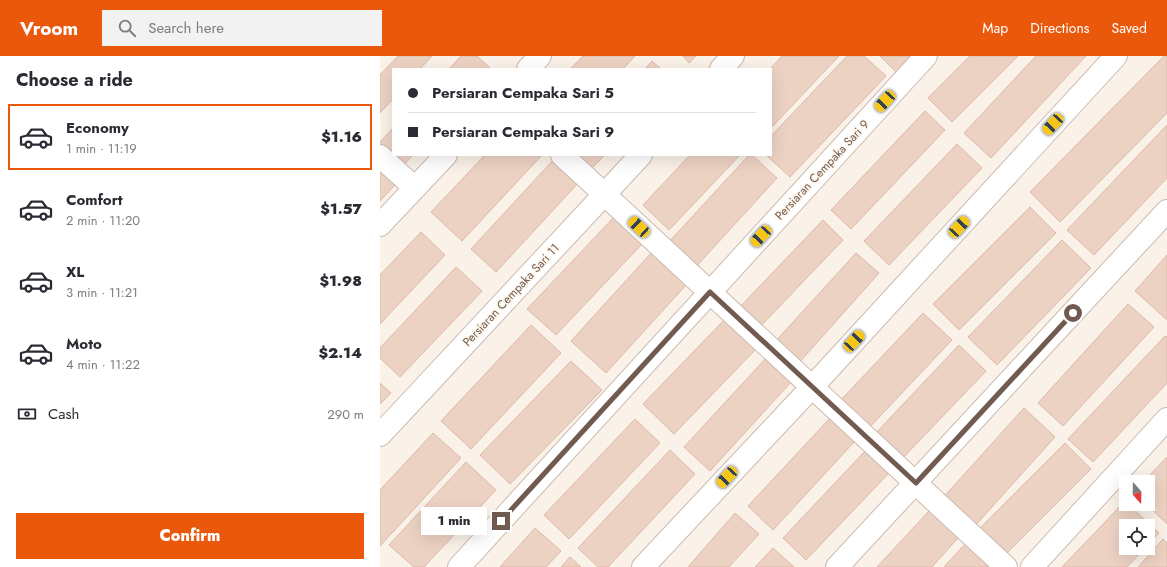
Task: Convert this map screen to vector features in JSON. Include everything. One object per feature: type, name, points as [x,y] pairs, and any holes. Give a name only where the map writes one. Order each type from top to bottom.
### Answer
[{"type":"street","points":[[529,68],[540,56]]},
{"type":"street","points":[[722,68],[733,56]]},
{"type":"street","name":"Persiaran Cempaka Sari 9","points":[[459,567],[926,56]]},
{"type":"street","points":[[642,567],[812,387],[1116,56]]},
{"type":"street","points":[[380,156],[415,188]]},
{"type":"street","points":[[380,225],[445,156]]},
{"type":"street","points":[[563,156],[1006,567]]},
{"type":"street","name":"Persiaran Cempaka Sari 11","points":[[380,435],[640,156]]},
{"type":"street","points":[[837,567],[1167,211]]},
{"type":"street","points":[[1032,567],[1167,419]]},
{"type":"building","points":[[398,56],[432,56],[421,68],[392,68],[392,100],[380,113],[380,75]]},
{"type":"building","points":[[461,56],[477,56],[490,68],[450,68]]},
{"type":"building","points":[[583,56],[635,56],[624,68],[571,68]]},
{"type":"building","points":[[683,56],[696,56],[689,63]]},
{"type":"building","points":[[782,56],[839,56],[772,127],[771,68]]},
{"type":"building","points":[[847,56],[864,56],[886,76],[790,177],[767,156],[772,156],[772,135]]},
{"type":"building","points":[[880,56],[911,56],[896,72]]},
{"type":"building","points":[[970,56],[1018,56],[952,122],[928,98]]},
{"type":"building","points":[[1036,56],[1086,56],[991,158],[964,133]]},
{"type":"building","points":[[1164,56],[1167,56],[1167,113],[1060,222],[1030,192]]},
{"type":"building","points":[[652,61],[660,68],[646,68]]},
{"type":"building","points":[[925,111],[945,130],[851,229],[831,210]]},
{"type":"building","points":[[1167,125],[1167,178],[1094,255],[1067,230]]},
{"type":"building","points":[[392,129],[392,156],[412,156],[399,170],[380,153],[380,142]]},
{"type":"building","points":[[957,144],[982,168],[889,265],[864,241]]},
{"type":"building","points":[[484,156],[541,156],[462,241],[431,212]]},
{"type":"building","points":[[573,156],[604,156],[589,171]]},
{"type":"building","points":[[689,156],[739,156],[669,230],[643,205]]},
{"type":"building","points":[[748,156],[753,156],[777,178],[694,269],[667,244]]},
{"type":"building","points":[[556,157],[581,180],[496,272],[471,249]]},
{"type":"building","points":[[380,172],[395,185],[380,201]]},
{"type":"building","points":[[1030,207],[1056,233],[959,330],[933,304]]},
{"type":"building","points":[[616,215],[644,242],[556,335],[527,309]]},
{"type":"building","points":[[823,220],[843,240],[758,329],[737,310]]},
{"type":"building","points":[[421,232],[445,255],[380,324],[380,275]]},
{"type":"building","points":[[1062,240],[1091,268],[997,365],[968,337]]},
{"type":"building","points":[[652,252],[687,284],[606,373],[571,341]]},
{"type":"building","points":[[856,253],[879,273],[797,365],[773,344]]},
{"type":"building","points":[[1167,255],[1167,319],[1166,319],[1135,291]]},
{"type":"building","points":[[456,267],[482,291],[400,377],[380,358],[380,348]]},
{"type":"building","points":[[1128,304],[1154,327],[1063,426],[1038,403]]},
{"type":"building","points":[[923,313],[952,340],[867,430],[838,403]]},
{"type":"building","points":[[726,318],[757,348],[674,434],[643,404]]},
{"type":"building","points":[[531,325],[561,353],[471,449],[441,421]]},
{"type":"building","points":[[1165,336],[1167,337],[1167,383],[1093,462],[1068,439]]},
{"type":"building","points":[[959,345],[986,371],[900,461],[873,436]]},
{"type":"building","points":[[767,357],[792,381],[710,471],[684,447]]},
{"type":"building","points":[[571,361],[602,390],[510,484],[480,455]]},
{"type":"building","points":[[380,383],[391,393],[380,404]]},
{"type":"building","points":[[1024,408],[1055,437],[973,528],[941,500]]},
{"type":"building","points":[[831,417],[856,440],[773,530],[748,506]]},
{"type":"building","points":[[635,419],[660,443],[569,539],[544,515]]},
{"type":"building","points":[[433,433],[461,458],[380,546],[380,490]]},
{"type":"building","points":[[1065,443],[1091,469],[1002,558],[976,532]]},
{"type":"building","points":[[670,450],[695,474],[608,567],[598,567],[578,548]]},
{"type":"building","points":[[866,450],[890,472],[806,560],[783,538]]},
{"type":"building","points":[[1167,457],[1167,524],[1153,511],[1155,511],[1155,475],[1150,475]]},
{"type":"building","points":[[466,462],[496,490],[424,567],[414,567],[389,545]]},
{"type":"building","points":[[1119,507],[1119,511],[1135,511],[1144,519],[1119,519],[1119,555],[1138,555],[1127,567],[1062,567]]},
{"type":"building","points":[[929,511],[958,538],[932,567],[877,567]]},
{"type":"building","points":[[735,513],[759,534],[729,567],[688,567]]},
{"type":"building","points":[[535,528],[561,551],[546,567],[500,567]]},
{"type":"building","points":[[1155,529],[1159,533],[1155,537]]},
{"type":"building","points":[[1163,539],[1167,543],[1167,567],[1138,567],[1149,555],[1155,555],[1155,548]]},
{"type":"building","points":[[965,544],[990,567],[944,567]]},
{"type":"building","points":[[773,548],[794,567],[755,567]]},
{"type":"building","points":[[570,557],[581,567],[561,567]]},
{"type":"route","points":[[501,521],[710,292],[916,483],[1073,313]]}]
